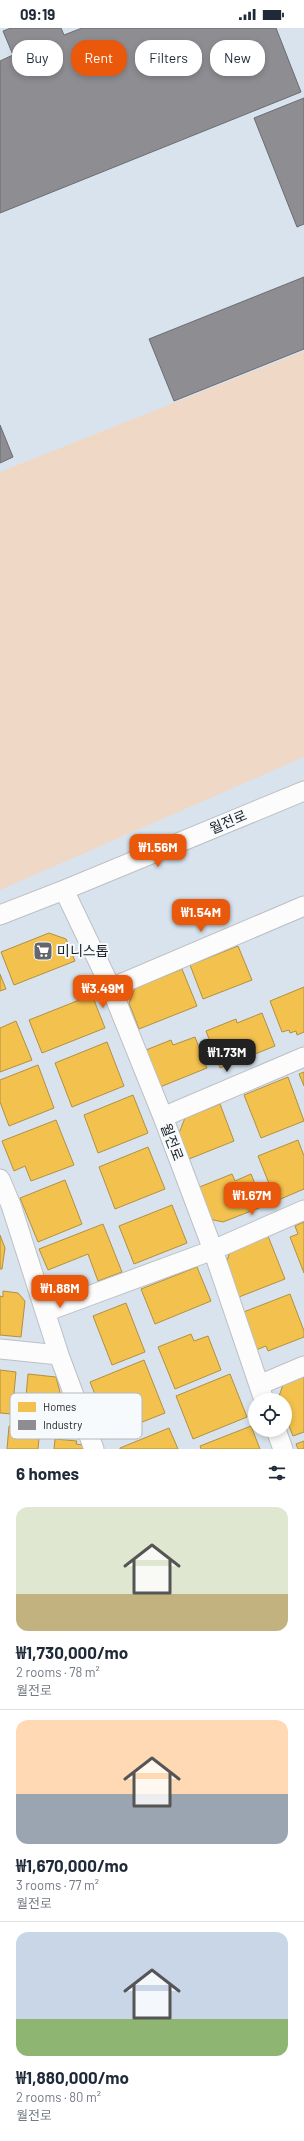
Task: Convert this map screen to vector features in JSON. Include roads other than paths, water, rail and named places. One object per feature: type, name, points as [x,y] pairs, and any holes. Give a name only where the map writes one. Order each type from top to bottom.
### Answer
[{"type":"street","name":"월전로","points":[[0,915],[304,791]]},
{"type":"street","name":"월전로","points":[[64,890],[111,988],[163,1117],[262,1392]]},
{"type":"street","points":[[111,988],[304,906]]},
{"type":"street","points":[[163,1117],[304,1057]]},
{"type":"street","points":[[0,1179],[5,1205],[73,1393]]},
{"type":"street","points":[[45,1312],[212,1250],[304,1210]]},
{"type":"street","points":[[0,1350],[59,1354]]},
{"type":"street","points":[[262,1392],[304,1366]]},
{"type":"street","points":[[279,1437],[283,1449]]},
{"type":"street","points":[[90,1439],[94,1449]]},
{"type":"place","name":"미니스톱","points":[[43,951]]}]
